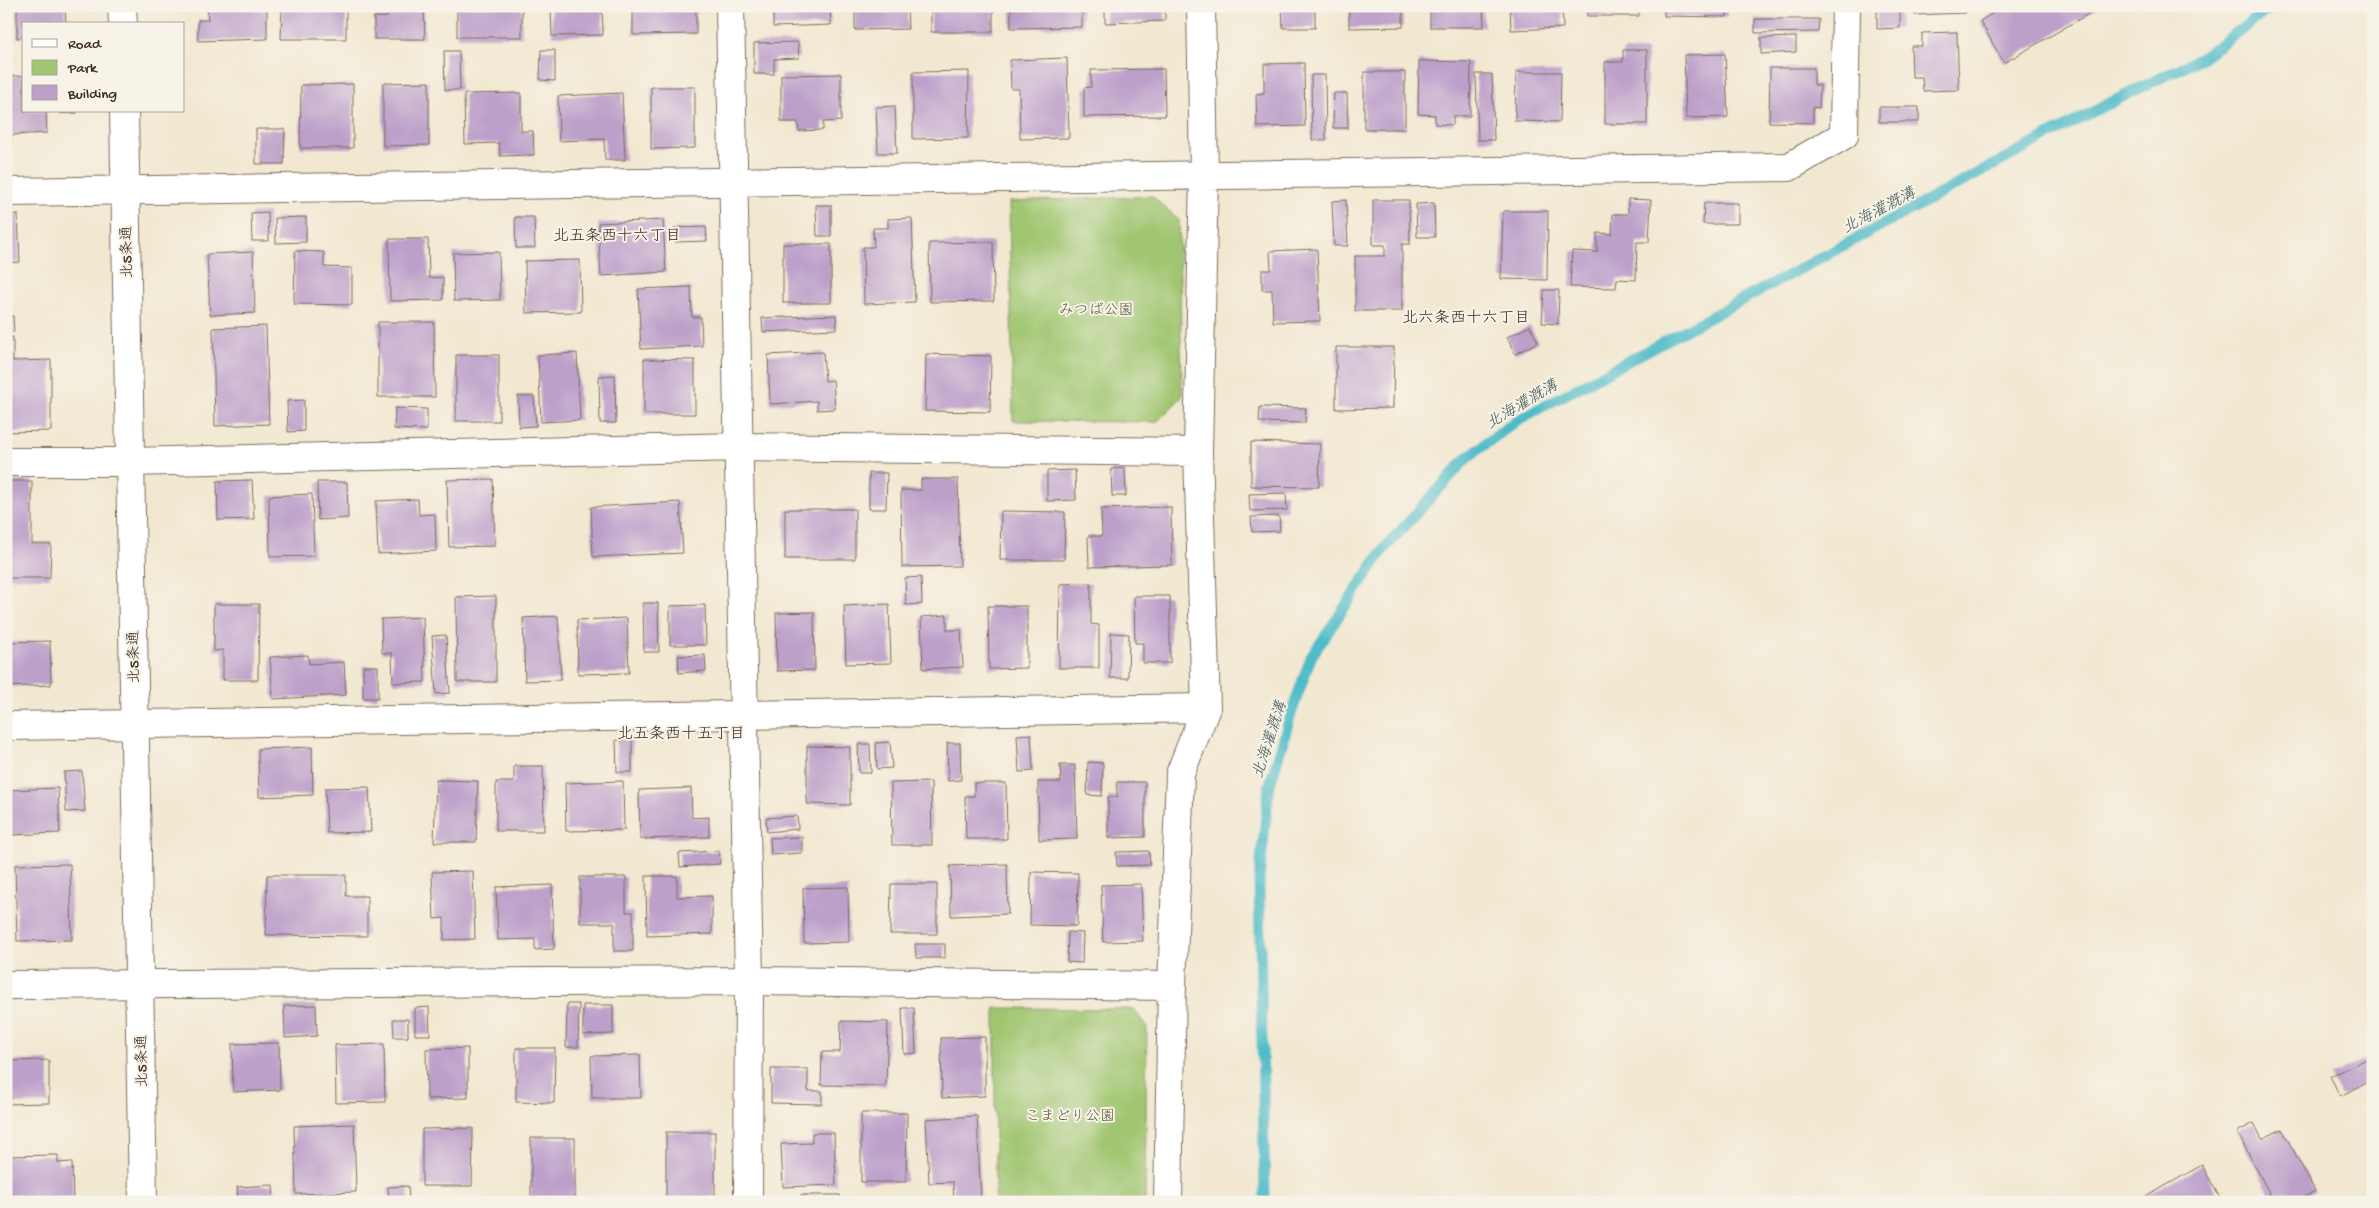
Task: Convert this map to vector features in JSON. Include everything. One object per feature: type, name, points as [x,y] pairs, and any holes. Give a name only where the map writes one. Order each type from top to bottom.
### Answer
[{"type":"street","points":[[122,6],[123,22]]},
{"type":"street","points":[[730,6],[749,981],[748,1202]]},
{"type":"street","points":[[1168,1202],[1172,986],[1180,774],[1206,708],[1198,452],[1204,174],[1201,6]]},
{"type":"street","points":[[6,192],[126,192],[1204,174],[1789,167],[1844,135],[1846,6]]},
{"type":"street","name":"北5条通","points":[[124,112],[140,984],[142,1202]]},
{"type":"street","points":[[6,462],[130,462],[738,447],[1198,452]]},
{"type":"street","points":[[6,726],[1206,708]]},
{"type":"street","points":[[6,985],[749,981],[1172,986]]},
{"type":"green space","name":"みつば公園","points":[[1152,196],[1179,220],[1182,397],[1157,422],[1013,421],[1009,202]]},
{"type":"green space","name":"こまどり公園","points":[[995,1008],[1134,1009],[1147,1028],[1145,1202],[995,1202]]},
{"type":"building","points":[[17,6],[65,6],[66,22],[22,22],[22,37],[17,38]]},
{"type":"building","points":[[207,6],[267,6],[267,39],[198,41],[198,20],[208,20]]},
{"type":"building","points":[[282,6],[346,6],[346,39],[281,39]]},
{"type":"building","points":[[387,6],[424,6],[425,39],[374,39],[374,17],[387,17]]},
{"type":"building","points":[[457,6],[522,6],[522,37],[457,37]]},
{"type":"building","points":[[560,6],[602,6],[603,35],[552,36],[551,9],[560,9]]},
{"type":"building","points":[[633,6],[696,6],[696,34],[633,35]]},
{"type":"building","points":[[773,6],[830,6],[831,25],[773,27]]},
{"type":"building","points":[[855,6],[907,6],[908,29],[855,30]]},
{"type":"building","points":[[931,6],[993,6],[993,32],[931,32]]},
{"type":"building","points":[[1011,6],[1082,6],[1082,27],[1011,28]]},
{"type":"building","points":[[1105,6],[1165,6],[1165,21],[1105,23]]},
{"type":"building","points":[[1282,6],[1315,6],[1315,28],[1283,28]]},
{"type":"building","points":[[1349,6],[1403,6],[1403,27],[1349,28]]},
{"type":"building","points":[[1430,6],[1483,6],[1484,27],[1430,27]]},
{"type":"building","points":[[1510,6],[1562,6],[1563,28],[1511,30]]},
{"type":"building","points":[[1587,6],[1639,6],[1639,16],[1587,16]]},
{"type":"building","points":[[1664,6],[1727,6],[1727,17],[1664,16]]},
{"type":"building","points":[[1753,6],[1802,6],[1802,9],[1753,10]]},
{"type":"building","points":[[1877,6],[1900,6],[1900,28],[1877,29]]},
{"type":"building","points":[[1915,6],[1965,6],[1965,13],[1915,15]]},
{"type":"building","points":[[2005,6],[2102,6],[2004,63],[1980,21]]},
{"type":"building","points":[[1755,19],[1819,19],[1818,32],[1755,33]]},
{"type":"building","points":[[1957,32],[1959,90],[1923,91],[1922,77],[1912,77],[1911,46],[1922,46],[1922,33]]},
{"type":"building","points":[[1796,37],[1796,52],[1761,54],[1761,38]]},
{"type":"building","points":[[798,42],[799,58],[774,59],[774,74],[754,74],[754,43]]},
{"type":"building","points":[[541,50],[555,50],[555,81],[540,80]]},
{"type":"building","points":[[1623,50],[1647,50],[1647,124],[1605,124],[1605,62],[1623,62]]},
{"type":"building","points":[[444,51],[459,51],[460,90],[445,90]]},
{"type":"building","points":[[1725,54],[1728,117],[1686,118],[1684,55]]},
{"type":"building","points":[[1067,58],[1069,138],[1020,139],[1019,89],[1011,89],[1010,60]]},
{"type":"building","points":[[1419,61],[1471,62],[1470,116],[1453,116],[1453,125],[1435,124],[1435,115],[1418,114]]},
{"type":"building","points":[[1304,63],[1305,126],[1257,127],[1256,94],[1264,93],[1264,64]]},
{"type":"building","points":[[1770,68],[1814,68],[1814,85],[1820,85],[1819,108],[1813,107],[1813,123],[1769,122]]},
{"type":"building","points":[[1164,69],[1165,116],[1084,117],[1084,88],[1091,87],[1091,70]]},
{"type":"building","points":[[969,71],[968,138],[913,139],[913,72]]},
{"type":"building","points":[[1364,72],[1405,72],[1405,129],[1364,129]]},
{"type":"building","points":[[1516,72],[1561,72],[1560,122],[1515,121]]},
{"type":"building","points":[[841,74],[841,121],[823,122],[823,130],[799,131],[798,122],[781,122],[781,75]]},
{"type":"building","points":[[1476,74],[1492,74],[1494,140],[1478,140]]},
{"type":"building","points":[[1311,75],[1325,75],[1326,140],[1312,140]]},
{"type":"building","points":[[7,76],[22,76],[22,112],[46,112],[47,133],[11,135],[11,146],[6,146]]},
{"type":"building","points":[[429,82],[429,145],[383,146],[383,83]]},
{"type":"building","points":[[353,84],[353,148],[300,148],[301,85]]},
{"type":"building","points":[[651,87],[695,87],[695,148],[651,149]]},
{"type":"building","points":[[521,93],[521,131],[533,131],[534,155],[500,156],[499,143],[465,144],[464,94]]},
{"type":"building","points":[[622,93],[625,160],[605,160],[604,139],[559,141],[558,96]]},
{"type":"building","points":[[1334,93],[1347,93],[1348,128],[1333,128]]},
{"type":"building","points":[[895,106],[897,153],[878,153],[876,107]]},
{"type":"building","points":[[1879,107],[1919,107],[1919,122],[1879,122]]},
{"type":"building","points":[[60,112],[77,112],[77,113]]},
{"type":"building","points":[[256,129],[285,129],[284,164],[256,164]]},
{"type":"building","points":[[1628,199],[1651,200],[1649,242],[1637,242],[1636,280],[1617,279],[1616,288],[1570,287],[1572,251],[1597,252],[1597,233],[1612,234],[1613,214],[1628,214]]},
{"type":"building","points":[[1346,200],[1348,246],[1334,246],[1332,201]]},
{"type":"building","points":[[1373,200],[1409,200],[1410,244],[1402,244],[1402,311],[1355,311],[1355,256],[1385,256],[1385,245],[1373,245]]},
{"type":"building","points":[[1434,203],[1435,237],[1417,237],[1416,204]]},
{"type":"building","points":[[1704,203],[1738,203],[1738,224],[1703,224]]},
{"type":"building","points":[[816,205],[831,205],[831,236],[817,236]]},
{"type":"building","points":[[1503,211],[1548,211],[1547,280],[1501,279]]},
{"type":"building","points":[[268,212],[269,241],[252,241],[251,213]]},
{"type":"building","points":[[18,214],[20,262],[6,263],[6,215]]},
{"type":"building","points":[[306,217],[306,242],[276,243],[275,218]]},
{"type":"building","points":[[515,217],[534,217],[535,248],[516,248]]},
{"type":"building","points":[[912,218],[915,302],[864,304],[863,247],[874,247],[873,228],[888,228],[888,219]]},
{"type":"building","points":[[663,220],[666,272],[601,276],[598,223]]},
{"type":"building","points":[[706,227],[707,241],[675,242],[675,228]]},
{"type":"building","points":[[389,239],[428,239],[429,278],[443,277],[443,300],[390,301]]},
{"type":"building","points":[[993,242],[994,301],[930,302],[929,243]]},
{"type":"building","points":[[783,244],[831,244],[831,303],[783,303]]},
{"type":"building","points":[[1317,249],[1320,321],[1273,322],[1272,290],[1262,290],[1262,270],[1271,270],[1270,251]]},
{"type":"building","points":[[295,251],[324,252],[324,267],[352,268],[352,305],[294,304]]},
{"type":"building","points":[[253,252],[255,313],[210,315],[207,254]]},
{"type":"building","points":[[499,252],[500,300],[454,301],[453,253]]},
{"type":"building","points":[[580,260],[581,312],[526,313],[525,261]]},
{"type":"building","points":[[691,287],[692,317],[701,317],[702,346],[641,349],[638,289]]},
{"type":"building","points":[[1544,290],[1559,290],[1558,324],[1542,323]]},
{"type":"building","points":[[836,315],[837,329],[763,332],[762,318]]},
{"type":"building","points":[[13,316],[14,332],[6,332],[6,317]]},
{"type":"building","points":[[378,322],[434,322],[435,397],[378,397]]},
{"type":"building","points":[[266,326],[269,424],[215,426],[213,328]]},
{"type":"building","points":[[1530,326],[1538,342],[1515,354],[1507,337]]},
{"type":"building","points":[[6,337],[13,337],[13,361],[51,360],[51,431],[6,432]]},
{"type":"building","points":[[1336,347],[1394,347],[1393,408],[1336,409]]},
{"type":"building","points":[[823,352],[825,381],[833,380],[835,409],[817,410],[817,401],[770,404],[768,355]]},
{"type":"building","points":[[577,353],[580,420],[541,422],[538,355]]},
{"type":"building","points":[[926,354],[991,356],[990,412],[925,411]]},
{"type":"building","points":[[456,355],[499,355],[499,421],[456,421]]},
{"type":"building","points":[[644,359],[695,360],[695,414],[644,414]]},
{"type":"building","points":[[615,375],[616,423],[600,423],[599,376]]},
{"type":"building","points":[[518,396],[534,396],[536,426],[519,427]]},
{"type":"building","points":[[304,400],[304,431],[288,432],[287,401]]},
{"type":"building","points":[[1260,407],[1306,408],[1305,423],[1259,422]]},
{"type":"building","points":[[395,408],[427,409],[427,430],[394,429]]},
{"type":"building","points":[[1251,442],[1320,444],[1319,487],[1251,486]]},
{"type":"building","points":[[1125,468],[1126,496],[1112,496],[1111,469]]},
{"type":"building","points":[[1075,470],[1076,500],[1047,501],[1047,471]]},
{"type":"building","points":[[869,473],[887,473],[886,509],[869,509]]},
{"type":"building","points":[[493,479],[495,546],[449,547],[447,480]]},
{"type":"building","points":[[921,479],[958,479],[960,566],[902,567],[901,490],[921,490]]},
{"type":"building","points":[[252,480],[254,519],[218,520],[217,481]]},
{"type":"building","points":[[6,481],[32,481],[32,544],[51,544],[50,578],[6,578]]},
{"type":"building","points":[[317,482],[347,482],[348,518],[318,520]]},
{"type":"building","points":[[1286,493],[1287,510],[1250,511],[1249,494]]},
{"type":"building","points":[[312,494],[314,556],[270,557],[269,496]]},
{"type":"building","points":[[418,499],[419,515],[435,514],[436,551],[378,554],[376,501]]},
{"type":"building","points":[[680,502],[683,553],[593,557],[591,507]]},
{"type":"building","points":[[1171,507],[1172,565],[1089,567],[1088,536],[1102,536],[1101,509]]},
{"type":"building","points":[[785,509],[855,509],[855,559],[785,559]]},
{"type":"building","points":[[1001,511],[1065,512],[1064,560],[1000,560]]},
{"type":"building","points":[[1279,516],[1280,531],[1252,532],[1251,517]]},
{"type":"building","points":[[921,577],[922,604],[906,605],[905,578]]},
{"type":"building","points":[[1091,583],[1091,624],[1099,625],[1099,668],[1059,668],[1060,584]]},
{"type":"building","points":[[496,596],[496,682],[457,682],[456,597]]},
{"type":"building","points":[[1134,596],[1170,596],[1170,663],[1143,663],[1143,643],[1135,643]]},
{"type":"building","points":[[643,603],[658,603],[659,652],[644,652]]},
{"type":"building","points":[[214,604],[259,604],[258,680],[223,680],[223,650],[214,651]]},
{"type":"building","points":[[889,604],[891,663],[846,664],[844,606]]},
{"type":"building","points":[[705,605],[706,645],[670,645],[670,606]]},
{"type":"building","points":[[988,606],[1027,606],[1027,668],[989,669]]},
{"type":"building","points":[[814,612],[815,670],[777,671],[776,613]]},
{"type":"building","points":[[947,615],[947,630],[961,630],[963,667],[923,669],[921,617]]},
{"type":"building","points":[[558,616],[561,680],[525,681],[523,618]]},
{"type":"building","points":[[423,617],[425,682],[393,683],[392,653],[382,653],[381,619]]},
{"type":"building","points":[[627,618],[629,673],[578,674],[577,620]]},
{"type":"building","points":[[1111,633],[1129,634],[1128,678],[1110,678]]},
{"type":"building","points":[[446,635],[450,693],[436,694],[432,636]]},
{"type":"building","points":[[50,641],[51,685],[6,687],[6,642]]},
{"type":"building","points":[[308,655],[309,664],[344,662],[346,695],[273,699],[270,657]]},
{"type":"building","points":[[705,655],[706,671],[679,673],[678,656]]},
{"type":"building","points":[[363,666],[378,666],[378,698],[363,698]]},
{"type":"building","points":[[1031,734],[1033,771],[1019,772],[1017,735]]},
{"type":"building","points":[[632,739],[632,772],[617,772],[616,740]]},
{"type":"building","points":[[890,742],[892,768],[877,769],[876,743]]},
{"type":"building","points":[[947,743],[960,743],[961,780],[948,781]]},
{"type":"building","points":[[858,744],[870,744],[871,773],[859,773]]},
{"type":"building","points":[[807,746],[850,747],[850,805],[807,804]]},
{"type":"building","points":[[312,747],[313,795],[259,797],[258,749]]},
{"type":"building","points":[[1088,762],[1103,763],[1102,796],[1087,795]]},
{"type":"building","points":[[1060,765],[1075,765],[1077,839],[1039,840],[1038,782],[1061,782]]},
{"type":"building","points":[[514,766],[543,766],[544,831],[496,831],[496,782],[514,782]]},
{"type":"building","points":[[82,771],[85,811],[66,812],[64,772]]},
{"type":"building","points":[[436,780],[478,781],[476,842],[434,842]]},
{"type":"building","points":[[623,781],[624,830],[566,831],[565,783]]},
{"type":"building","points":[[931,782],[932,845],[892,845],[891,783]]},
{"type":"building","points":[[1117,782],[1145,782],[1145,837],[1108,838],[1108,797],[1117,797]]},
{"type":"building","points":[[974,783],[1006,783],[1007,839],[966,839],[965,796],[974,796]]},
{"type":"building","points":[[369,787],[371,832],[327,833],[325,788]]},
{"type":"building","points":[[58,788],[60,833],[11,835],[9,790]]},
{"type":"building","points":[[691,788],[692,818],[709,817],[709,837],[640,839],[639,790]]},
{"type":"building","points":[[797,816],[798,829],[767,832],[766,818]]},
{"type":"building","points":[[802,837],[802,853],[771,855],[770,838]]},
{"type":"building","points":[[719,851],[720,864],[680,867],[679,853]]},
{"type":"building","points":[[1149,851],[1150,865],[1117,866],[1116,852]]},
{"type":"building","points":[[70,864],[72,940],[17,941],[15,865]]},
{"type":"building","points":[[1007,864],[1008,914],[951,916],[950,866]]},
{"type":"building","points":[[473,871],[475,939],[444,940],[444,918],[434,919],[432,872]]},
{"type":"building","points":[[1031,872],[1078,873],[1077,926],[1030,925]]},
{"type":"building","points":[[267,875],[346,875],[346,896],[367,896],[367,936],[266,935]]},
{"type":"building","points":[[646,876],[677,876],[677,897],[712,896],[712,934],[647,936]]},
{"type":"building","points":[[580,877],[626,877],[626,912],[633,912],[633,951],[614,951],[614,923],[580,923]]},
{"type":"building","points":[[891,884],[937,884],[937,934],[890,934]]},
{"type":"building","points":[[1141,884],[1143,941],[1103,942],[1101,885]]},
{"type":"building","points":[[552,885],[554,949],[535,950],[535,939],[498,940],[496,887]]},
{"type":"building","points":[[848,887],[849,942],[804,943],[803,888]]},
{"type":"building","points":[[1068,932],[1083,933],[1082,963],[1067,962]]},
{"type":"building","points":[[915,944],[945,944],[945,958],[916,958]]},
{"type":"building","points":[[567,1004],[579,1004],[578,1047],[566,1047]]},
{"type":"building","points":[[316,1005],[317,1036],[285,1038],[284,1006]]},
{"type":"building","points":[[583,1005],[613,1005],[613,1034],[583,1035]]},
{"type":"building","points":[[429,1007],[430,1035],[415,1035],[415,1008]]},
{"type":"building","points":[[902,1008],[914,1008],[916,1053],[904,1054]]},
{"type":"building","points":[[393,1019],[408,1019],[408,1037],[394,1037]]},
{"type":"building","points":[[841,1021],[888,1022],[886,1086],[821,1085],[822,1052],[840,1052]]},
{"type":"building","points":[[985,1037],[985,1096],[942,1098],[941,1038]]},
{"type":"building","points":[[279,1043],[280,1090],[233,1092],[232,1044]]},
{"type":"building","points":[[384,1044],[385,1102],[336,1103],[335,1045]]},
{"type":"building","points":[[468,1048],[468,1098],[427,1099],[426,1049]]},
{"type":"building","points":[[516,1048],[555,1048],[554,1103],[516,1102]]},
{"type":"building","points":[[640,1055],[641,1098],[592,1098],[591,1056]]},
{"type":"building","points":[[2373,1056],[2373,1080],[2340,1096],[2330,1076]]},
{"type":"building","points":[[49,1060],[49,1103],[6,1104],[6,1061]]},
{"type":"building","points":[[771,1069],[808,1069],[808,1091],[822,1091],[822,1104],[771,1103]]},
{"type":"building","points":[[861,1113],[907,1113],[906,1182],[861,1182]]},
{"type":"building","points":[[977,1116],[981,1202],[954,1202],[953,1182],[929,1183],[926,1119]]},
{"type":"building","points":[[2254,1123],[2262,1139],[2282,1129],[2315,1191],[2295,1202],[2274,1202],[2237,1132]]},
{"type":"building","points":[[354,1124],[356,1192],[296,1194],[294,1126]]},
{"type":"building","points":[[473,1128],[472,1186],[422,1186],[422,1129]]},
{"type":"building","points":[[666,1132],[715,1132],[715,1197],[666,1198]]},
{"type":"building","points":[[812,1133],[834,1133],[836,1185],[783,1187],[781,1144],[812,1143]]},
{"type":"building","points":[[531,1138],[575,1138],[575,1202],[531,1202]]},
{"type":"building","points":[[58,1155],[58,1163],[72,1162],[73,1202],[6,1202],[6,1156]]},
{"type":"building","points":[[2202,1165],[2222,1202],[2137,1202]]},
{"type":"building","points":[[273,1185],[274,1202],[238,1202],[237,1187]]},
{"type":"building","points":[[408,1186],[409,1202],[389,1202],[388,1187]]},
{"type":"building","points":[[801,1195],[840,1195],[840,1202],[801,1202]]},
{"type":"waterway","name":"北海灌漑溝","points":[[1265,1202],[1259,880],[1269,788],[1290,717],[1311,657],[1384,549],[1467,458],[1516,421],[2106,105],[2203,57],[2273,6]]},
{"type":"district","name":"北五条西十六丁目","points":[[617,234]]},
{"type":"district","name":"北六条西十六丁目","points":[[1466,316]]},
{"type":"district","name":"北五条西十五丁目","points":[[681,732]]}]
